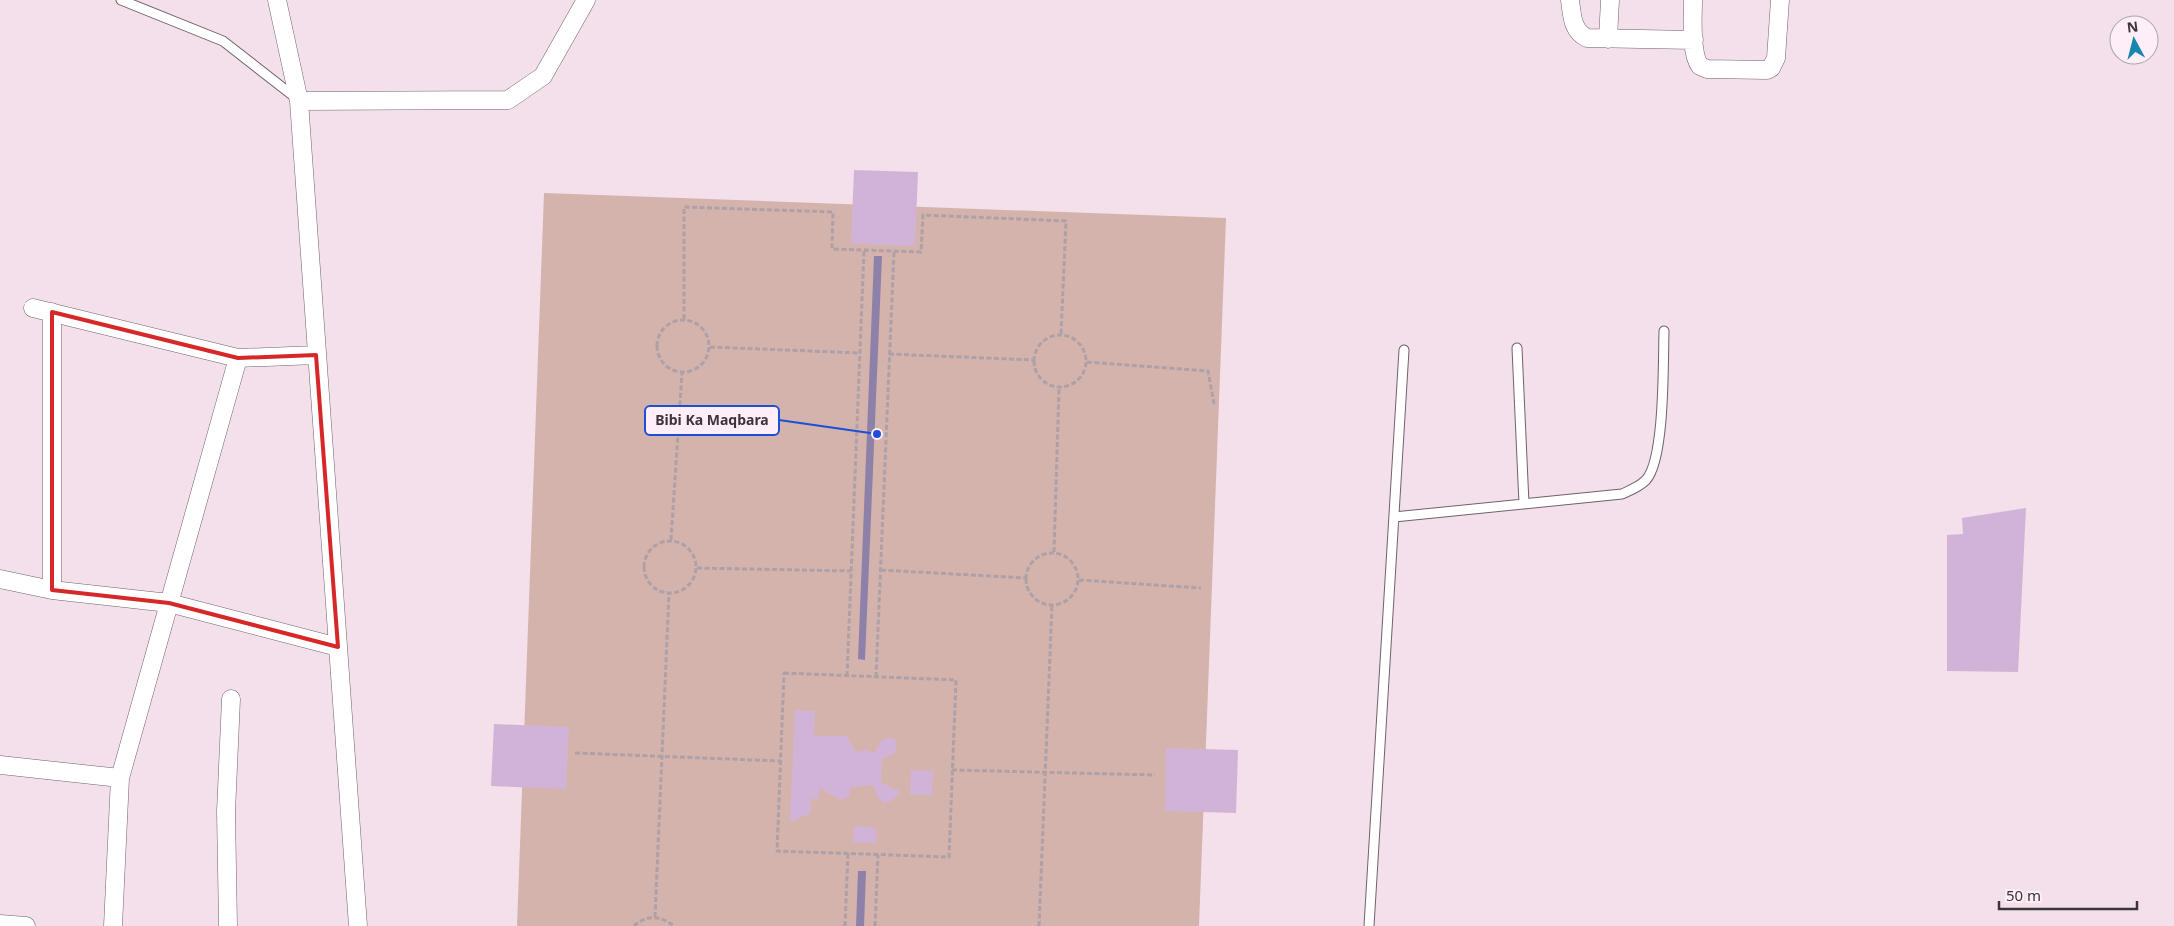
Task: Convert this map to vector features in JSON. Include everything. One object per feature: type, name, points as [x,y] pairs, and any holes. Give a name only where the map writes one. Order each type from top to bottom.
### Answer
[{"type":"street","points":[[277,0],[299,101],[358,926]]},
{"type":"street","points":[[299,101],[508,100],[543,76],[586,0]]},
{"type":"street","points":[[1570,0],[1575,27],[1581,36],[1587,38],[1694,40]]},
{"type":"street","points":[[1608,39],[1610,0]]},
{"type":"street","points":[[1693,0],[1694,40],[1697,62],[1704,68],[1767,70],[1771,68],[1776,58],[1780,0]]},
{"type":"street","points":[[33,308],[238,358],[316,355]]},
{"type":"street","points":[[52,312],[52,590]]},
{"type":"street","points":[[113,926],[120,778],[238,358]]},
{"type":"street","points":[[0,580],[52,590],[169,603],[338,647]]},
{"type":"street","points":[[228,926],[226,812],[231,699]]},
{"type":"street","points":[[0,765],[120,778]]},
{"type":"street","points":[[0,924],[26,926]]},
{"type":"lane","points":[[122,0],[222,41],[299,101]]},
{"type":"lane","points":[[1394,517],[1622,494],[1636,488],[1647,479],[1658,449],[1664,331]]},
{"type":"lane","points":[[1517,348],[1524,504]]},
{"type":"lane","points":[[1369,926],[1404,350]]},
{"type":"path","points":[[684,319],[684,208],[834,212],[832,249],[922,252],[923,215],[1066,221],[1061,334]]},
{"type":"path","points":[[847,676],[864,250]]},
{"type":"path","points":[[876,677],[894,251]]},
{"type":"path","points":[[684,319],[694,322],[702,328],[708,337],[710,347],[707,357],[701,366],[692,371],[682,373],[672,370],[663,364],[658,355],[656,345],[658,335],[664,326],[673,321],[684,319]]},
{"type":"path","points":[[1061,334],[1072,336],[1080,343],[1086,352],[1087,362],[1085,372],[1079,380],[1070,386],[1059,388],[1049,385],[1040,379],[1035,370],[1034,360],[1036,350],[1042,341],[1051,336],[1061,334]]},
{"type":"path","points":[[710,347],[860,353]]},
{"type":"path","points":[[890,354],[1034,360]]},
{"type":"path","points":[[1087,362],[1208,371],[1214,404]]},
{"type":"path","points":[[671,540],[682,373]]},
{"type":"path","points":[[1054,552],[1059,388]]},
{"type":"path","points":[[671,540],[681,542],[690,549],[695,558],[697,568],[694,578],[688,586],[679,592],[669,594],[659,591],[650,585],[645,576],[643,566],[646,556],[652,547],[661,542],[671,540]]},
{"type":"path","points":[[1054,552],[1064,554],[1072,560],[1078,569],[1079,580],[1077,590],[1071,598],[1062,604],[1052,605],[1041,603],[1033,597],[1027,588],[1026,578],[1028,568],[1034,559],[1043,554],[1054,552]]},
{"type":"path","points":[[697,568],[851,571]]},
{"type":"path","points":[[881,570],[1026,578]]},
{"type":"path","points":[[1079,580],[1201,588]]},
{"type":"path","points":[[655,917],[669,594]]},
{"type":"path","points":[[1038,926],[1052,605]]},
{"type":"path","points":[[784,673],[876,677],[956,680],[949,858],[777,851],[784,673]]},
{"type":"path","points":[[575,753],[780,760]]},
{"type":"path","points":[[952,770],[1155,775]]},
{"type":"path","points":[[845,926],[848,853]]},
{"type":"path","points":[[875,926],[878,854]]},
{"type":"path","points":[[634,926],[645,919],[655,917],[665,920],[674,926]]},
{"type":"highlighted area","points":[[52,312],[238,358],[316,355],[338,647],[169,603],[52,590]]},
{"type":"shaded area","points":[[544,193],[1226,218],[1199,926],[517,926]]},
{"type":"shaded area","points":[[874,256],[882,256],[865,660],[858,659]]},
{"type":"shaded area","points":[[858,871],[866,871],[864,926],[856,926]]},
{"type":"building","points":[[854,170],[918,172],[915,246],[851,244]]},
{"type":"building","points":[[2026,508],[2018,672],[1947,671],[1947,535],[1963,534],[1962,518]]},
{"type":"building","points":[[795,710],[815,711],[814,736],[847,736],[856,752],[866,750],[874,753],[883,739],[889,737],[895,740],[897,745],[895,753],[882,759],[881,782],[901,792],[891,801],[884,803],[878,798],[873,785],[851,787],[849,797],[841,800],[819,788],[819,799],[811,799],[811,813],[790,822]]},
{"type":"building","points":[[494,724],[569,727],[566,789],[491,786]]},
{"type":"building","points":[[1166,748],[1238,750],[1236,813],[1165,811]]},
{"type":"building","points":[[911,770],[933,771],[932,795],[910,795]]},
{"type":"building","points":[[854,826],[877,828],[876,843],[853,842]]},
{"type":"place","name":"Bibi Ka Maqbara","points":[[877,434]]}]
